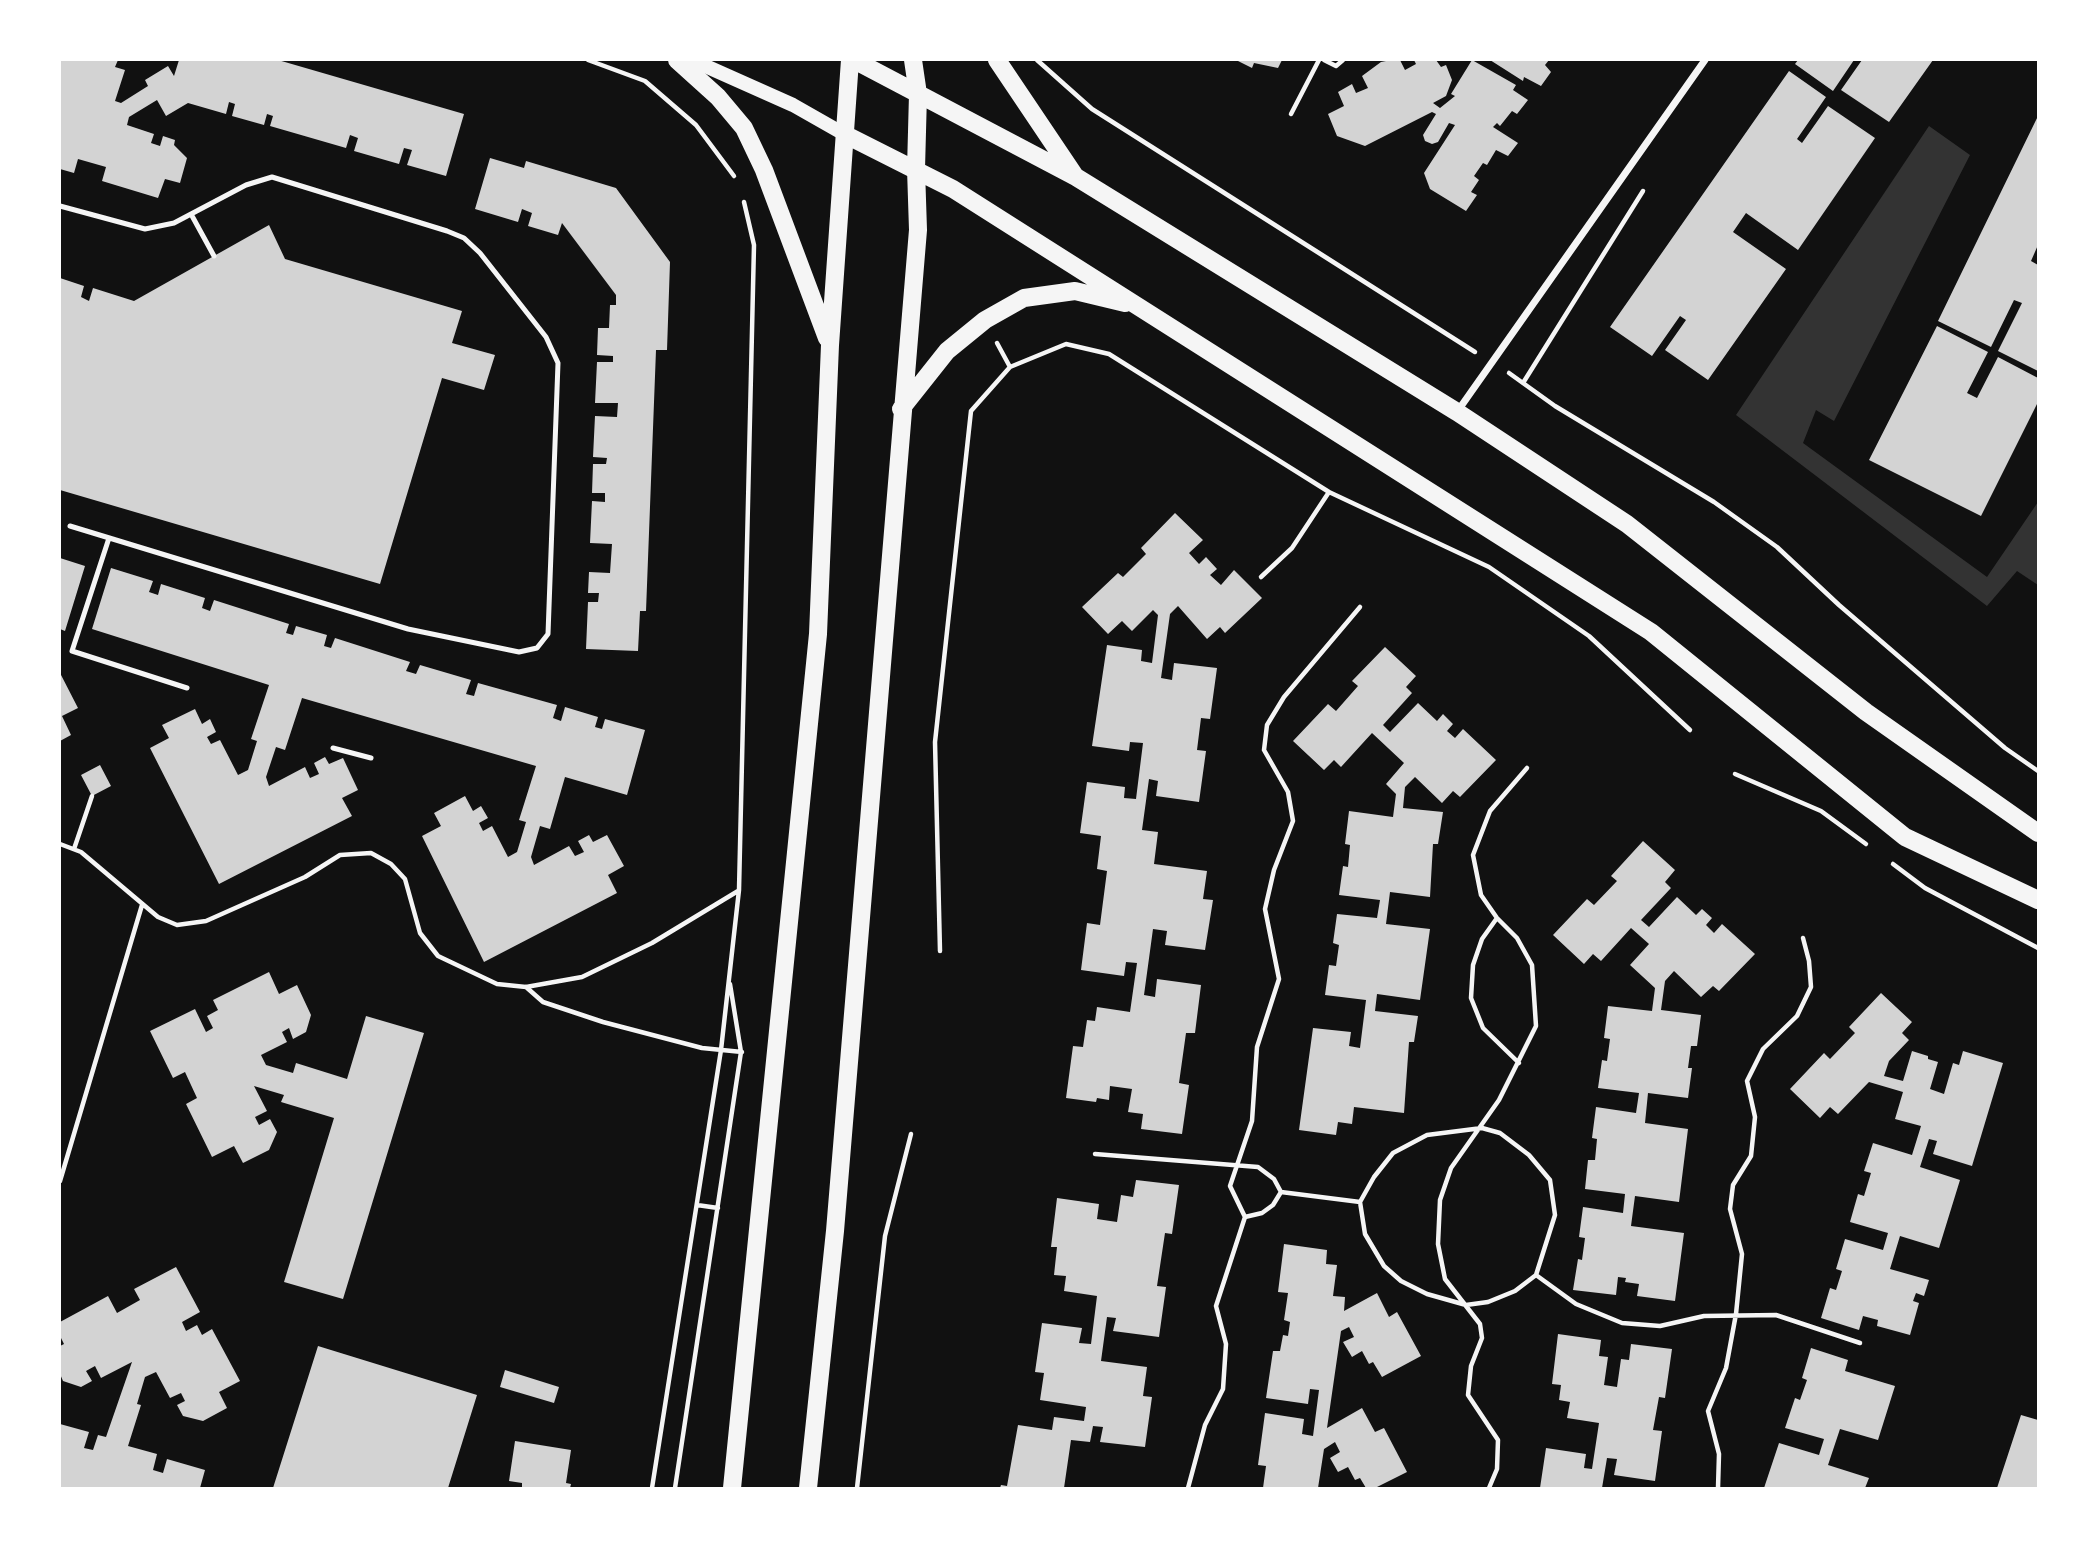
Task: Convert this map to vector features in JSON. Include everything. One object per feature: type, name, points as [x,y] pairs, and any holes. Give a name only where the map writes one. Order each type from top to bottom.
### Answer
[{"type":"main road","points":[[677,60],[718,97],[744,128],[764,170],[830,345]]},
{"type":"main road","points":[[692,60],[793,106],[916,169],[1142,307],[1651,632],[1905,836],[2039,900]]},
{"type":"main road","points":[[732,1489],[818,634],[830,345],[844,134],[852,60],[1076,177],[1457,412],[1627,524],[1866,712],[2039,832]]},
{"type":"main road","points":[[807,1489],[836,1217],[901,409],[918,230],[918,94],[913,60]]},
{"type":"main road","points":[[997,60],[1076,177]]},
{"type":"main road","points":[[901,409],[947,351],[985,320],[1024,298],[1075,291],[1142,307]]},
{"type":"street","points":[[1457,412],[1705,60]]},
{"type":"lane","points":[[60,206],[145,229],[174,223],[246,184],[272,177],[447,231],[464,238],[481,253],[546,337],[558,363],[548,634],[537,648],[519,652],[408,629],[70,526]]},
{"type":"lane","points":[[191,214],[214,256]]},
{"type":"lane","points":[[109,538],[72,650],[187,688]]},
{"type":"lane","points":[[333,748],[371,758]]},
{"type":"path","points":[[588,60],[645,80],[696,125],[740,185],[754,245],[738,890],[721,1050],[652,1489]]},
{"type":"path","points":[[1037,60],[1093,108],[1493,363],[1555,406],[1714,502],[1777,547],[1839,605],[1995,739],[2039,771]]},
{"type":"path","points":[[1291,114],[1321,60],[1336,66],[1343,60]]},
{"type":"path","points":[[740,185],[764,170]]},
{"type":"path","points":[[1523,383],[1646,186]]},
{"type":"path","points":[[940,951],[935,742],[971,411],[1010,367],[1066,344],[1109,354],[1329,492],[1489,567],[1589,636],[1690,730]]},
{"type":"path","points":[[1261,577],[1292,548],[1329,492]]},
{"type":"path","points":[[1188,1489],[1205,1425],[1223,1389],[1226,1344],[1216,1306],[1245,1217],[1230,1186],[1235,1164],[1252,1121],[1257,1046],[1279,979],[1265,909],[1274,870],[1293,821],[1288,792],[1264,750],[1267,725],[1284,697],[1360,607]]},
{"type":"path","points":[[1489,1489],[1497,1469],[1497,1440],[1468,1395],[1471,1366],[1482,1338],[1480,1324],[1445,1279],[1438,1244],[1440,1200],[1451,1168],[1482,1128],[1519,1063],[1536,1026],[1532,965],[1517,938],[1497,918],[1480,895],[1473,855],[1490,811],[1527,768]]},
{"type":"path","points":[[74,849],[92,796]]},
{"type":"path","points":[[60,844],[74,849],[119,881],[158,917],[177,925],[206,921],[305,877],[341,855],[371,853],[391,864],[405,879],[420,933],[438,956],[497,984],[526,987],[582,977],[652,943],[738,890]]},
{"type":"path","points":[[60,1181],[142,905]]},
{"type":"path","points":[[1497,918],[1482,939],[1473,965],[1471,998],[1483,1028],[1519,1063]]},
{"type":"path","points":[[1718,1489],[1719,1454],[1708,1411],[1726,1368],[1735,1314],[1742,1254],[1730,1209],[1733,1185],[1751,1156],[1755,1117],[1747,1081],[1763,1049],[1797,1016],[1811,987],[1809,961],[1803,938]]},
{"type":"path","points":[[675,1489],[741,1052],[729,976]]},
{"type":"path","points":[[526,987],[543,1002],[668,1040],[721,1050],[775,1052]]},
{"type":"path","points":[[1482,1128],[1500,1133],[1529,1155],[1550,1180],[1555,1215],[1536,1275],[1515,1291],[1489,1302],[1466,1305],[1427,1294],[1401,1280],[1384,1266],[1365,1234],[1360,1202],[1374,1177],[1393,1153],[1427,1135],[1482,1128]]},
{"type":"path","points":[[857,1489],[885,1236],[911,1134]]},
{"type":"path","points":[[1095,1154],[1258,1167],[1274,1179],[1281,1192]]},
{"type":"path","points":[[1281,1192],[1360,1202]]},
{"type":"path","points":[[1245,1217],[1262,1213],[1273,1205],[1281,1192]]},
{"type":"path","points":[[696,1205],[718,1208]]},
{"type":"path","points":[[1536,1275],[1576,1304],[1622,1323],[1660,1326],[1704,1316],[1776,1315],[1860,1343]]},
{"type":"shaded area","points":[[1929,126],[1970,155],[1834,421],[1816,410],[1803,443],[1987,577],[2038,502],[2038,585],[2017,571],[1987,606],[1736,415]]},
{"type":"building","points":[[60,60],[118,60],[115,67],[125,70],[115,101],[121,103],[148,86],[145,80],[168,66],[174,76],[179,60],[278,60],[464,114],[446,176],[407,165],[412,150],[404,148],[399,164],[354,151],[358,138],[350,135],[346,148],[270,126],[273,116],[267,114],[264,125],[232,116],[235,104],[229,102],[226,114],[188,103],[166,116],[157,100],[129,117],[127,125],[154,134],[151,143],[160,146],[163,136],[175,140],[174,145],[187,158],[180,183],[165,179],[158,198],[102,181],[106,167],[78,159],[74,173],[60,169]]},
{"type":"building","points":[[1236,60],[1282,60],[1278,68],[1254,63],[1252,68]]},
{"type":"building","points":[[1400,60],[1405,70],[1416,64],[1414,60],[1436,60],[1441,67],[1446,65],[1452,80],[1446,96],[1433,103],[1440,108],[1455,96],[1451,94],[1472,60],[1516,85],[1513,90],[1528,100],[1517,114],[1512,111],[1500,126],[1497,123],[1493,127],[1518,143],[1508,156],[1496,150],[1487,165],[1483,163],[1474,176],[1479,180],[1471,192],[1477,195],[1466,211],[1430,189],[1424,173],[1455,125],[1449,123],[1438,142],[1432,144],[1425,141],[1423,135],[1436,114],[1432,112],[1365,146],[1337,136],[1328,114],[1344,106],[1338,92],[1352,84],[1356,93],[1368,88],[1362,76],[1381,62]]},
{"type":"building","points":[[1490,60],[1549,60],[1545,65],[1551,72],[1541,86],[1524,77],[1523,81]]},
{"type":"building","points":[[1798,60],[1854,60],[1833,91],[1795,64]]},
{"type":"building","points":[[1862,60],[1933,60],[1889,122],[1841,90]]},
{"type":"building","points":[[1789,71],[1826,97],[1797,139],[1802,143],[1828,106],[1875,138],[1798,250],[1746,213],[1733,232],[1786,269],[1708,380],[1665,350],[1686,320],[1680,316],[1652,356],[1610,327]]},
{"type":"building","points":[[2038,116],[2038,245],[2031,261],[2038,265],[2038,371],[1998,351],[2022,303],[2014,300],[1991,347],[1938,321]]},
{"type":"building","points":[[490,158],[524,168],[526,161],[616,188],[670,262],[667,350],[656,350],[646,611],[640,611],[638,651],[586,649],[588,602],[598,602],[599,593],[588,593],[589,572],[610,573],[612,544],[590,543],[592,501],[605,502],[605,493],[592,493],[593,464],[606,464],[607,458],[593,457],[595,416],[617,417],[618,403],[595,403],[597,362],[613,362],[613,356],[597,355],[598,328],[609,328],[610,305],[616,305],[616,295],[562,223],[558,235],[528,226],[532,213],[522,209],[518,222],[475,209]]},
{"type":"building","points":[[269,225],[285,259],[462,311],[452,343],[495,355],[484,390],[442,378],[380,584],[60,490],[60,278],[84,286],[81,297],[89,301],[93,288],[134,301]]},
{"type":"building","points":[[1937,326],[1988,352],[1967,393],[1977,398],[1998,357],[2038,378],[2038,402],[1981,516],[1869,460]]},
{"type":"building","points":[[1175,513],[1203,540],[1189,553],[1199,564],[1206,557],[1217,569],[1210,575],[1221,585],[1234,570],[1262,598],[1225,633],[1220,627],[1207,639],[1178,606],[1170,614],[1161,678],[1172,680],[1174,663],[1217,668],[1210,719],[1201,718],[1197,750],[1206,751],[1199,802],[1156,796],[1158,781],[1149,779],[1142,830],[1158,832],[1154,864],[1207,871],[1203,899],[1213,900],[1205,950],[1165,945],[1167,931],[1153,929],[1144,995],[1155,997],[1157,979],[1201,985],[1195,1033],[1186,1033],[1179,1083],[1189,1085],[1182,1134],[1141,1129],[1143,1114],[1128,1112],[1132,1089],[1110,1086],[1109,1100],[1097,1098],[1096,1102],[1066,1098],[1073,1046],[1083,1047],[1087,1020],[1095,1021],[1097,1007],[1130,1012],[1137,963],[1126,962],[1124,976],[1081,970],[1087,923],[1100,925],[1107,871],[1097,869],[1101,836],[1080,833],[1087,782],[1125,787],[1124,798],[1136,799],[1143,743],[1130,742],[1129,751],[1092,746],[1107,645],[1142,650],[1141,661],[1152,663],[1158,615],[1153,610],[1132,631],[1122,621],[1108,634],[1082,607],[1118,573],[1123,577],[1146,554],[1141,548]]},
{"type":"building","points":[[60,558],[85,566],[65,631],[60,629]]},
{"type":"building","points":[[111,568],[153,581],[149,592],[158,595],[161,584],[205,598],[202,608],[210,611],[214,600],[289,624],[286,633],[293,635],[296,626],[327,635],[324,646],[331,648],[335,638],[410,662],[406,671],[416,674],[420,665],[471,680],[466,694],[474,696],[478,683],[557,705],[553,718],[561,721],[565,707],[598,717],[595,727],[602,729],[605,719],[645,730],[627,795],[565,777],[550,829],[540,826],[531,857],[534,865],[569,846],[575,856],[584,852],[578,841],[589,835],[593,842],[607,835],[624,866],[608,875],[617,893],[484,962],[422,836],[441,826],[434,813],[465,796],[473,811],[481,806],[488,818],[479,823],[483,831],[492,826],[508,857],[517,852],[526,822],[519,820],[536,766],[302,698],[285,750],[276,747],[266,777],[269,786],[305,767],[310,778],[319,774],[314,763],[325,757],[329,764],[343,758],[358,790],[342,798],[352,816],[219,884],[150,748],[169,738],[162,725],[195,709],[202,724],[210,719],[216,732],[207,737],[211,744],[220,740],[238,775],[248,770],[257,741],[251,739],[269,685],[92,629]]},
{"type":"building","points":[[1385,647],[1416,676],[1406,687],[1412,693],[1383,725],[1390,732],[1418,703],[1437,721],[1443,714],[1453,724],[1447,731],[1455,738],[1463,729],[1496,760],[1460,797],[1453,791],[1442,803],[1415,777],[1405,787],[1403,808],[1443,812],[1438,844],[1433,844],[1430,897],[1390,892],[1386,924],[1430,929],[1420,1000],[1377,994],[1375,1011],[1418,1016],[1414,1042],[1409,1042],[1404,1113],[1354,1107],[1352,1124],[1338,1122],[1336,1135],[1299,1130],[1313,1028],[1351,1032],[1349,1046],[1360,1048],[1366,1000],[1325,995],[1329,965],[1336,966],[1339,945],[1333,943],[1337,914],[1377,918],[1380,900],[1339,895],[1343,866],[1348,867],[1350,845],[1345,844],[1349,811],[1393,817],[1396,794],[1386,784],[1404,763],[1372,733],[1341,767],[1334,760],[1324,770],[1293,741],[1328,704],[1336,711],[1358,686],[1352,681]]},
{"type":"building","points":[[60,673],[78,708],[62,716],[71,735],[60,741]]},
{"type":"building","points":[[100,765],[111,786],[92,796],[81,775]]},
{"type":"building","points":[[1643,841],[1675,870],[1665,882],[1671,888],[1641,920],[1649,927],[1677,897],[1696,915],[1702,909],[1712,918],[1706,925],[1714,933],[1722,924],[1755,954],[1719,991],[1713,986],[1701,997],[1674,971],[1665,981],[1661,1010],[1701,1015],[1697,1046],[1691,1046],[1688,1068],[1692,1068],[1688,1098],[1648,1093],[1645,1123],[1688,1129],[1679,1202],[1635,1196],[1631,1226],[1684,1233],[1675,1301],[1637,1296],[1639,1284],[1625,1282],[1626,1278],[1618,1277],[1616,1295],[1573,1290],[1585,1238],[1579,1237],[1583,1207],[1623,1213],[1625,1194],[1585,1189],[1588,1160],[1595,1160],[1597,1139],[1592,1138],[1596,1107],[1636,1113],[1639,1093],[1598,1088],[1602,1060],[1607,1061],[1610,1039],[1604,1038],[1608,1006],[1652,1011],[1655,988],[1630,965],[1649,944],[1631,928],[1601,961],[1593,954],[1584,964],[1553,935],[1587,899],[1594,905],[1617,881],[1611,876]]},
{"type":"building","points":[[269,972],[279,994],[297,985],[311,1015],[306,1032],[293,1039],[289,1028],[282,1032],[287,1042],[261,1055],[266,1065],[293,1073],[296,1063],[347,1079],[366,1016],[424,1033],[343,1299],[284,1282],[334,1118],[281,1102],[284,1095],[254,1086],[267,1111],[255,1117],[259,1125],[270,1119],[277,1132],[269,1150],[243,1163],[234,1146],[212,1157],[186,1104],[197,1098],[185,1072],[173,1078],[150,1031],[195,1009],[206,1032],[213,1028],[207,1016],[218,1010],[213,1000]]},
{"type":"building","points":[[1881,993],[1912,1022],[1902,1033],[1909,1040],[1889,1061],[1884,1076],[1903,1081],[1912,1051],[1938,1062],[1930,1089],[1944,1094],[1953,1063],[1959,1065],[1963,1051],[2003,1063],[1972,1166],[1933,1154],[1937,1141],[1929,1139],[1920,1167],[1960,1180],[1939,1248],[1900,1236],[1890,1269],[1929,1280],[1924,1296],[1916,1293],[1913,1301],[1919,1303],[1910,1335],[1877,1326],[1878,1320],[1863,1316],[1859,1330],[1821,1318],[1830,1288],[1836,1290],[1842,1271],[1836,1269],[1845,1239],[1883,1250],[1888,1233],[1850,1222],[1858,1194],[1864,1196],[1871,1173],[1864,1171],[1873,1143],[1912,1155],[1921,1126],[1895,1119],[1903,1092],[1869,1082],[1838,1114],[1830,1107],[1820,1118],[1790,1089],[1824,1053],[1830,1059],[1855,1033],[1849,1027]]},
{"type":"building","points":[[1136,1180],[1179,1185],[1172,1234],[1165,1233],[1157,1286],[1166,1287],[1159,1337],[1113,1331],[1116,1318],[1107,1317],[1101,1361],[1147,1367],[1143,1396],[1152,1397],[1145,1447],[1100,1442],[1103,1427],[1093,1426],[1090,1442],[1071,1440],[1064,1488],[1000,1488],[1001,1485],[1007,1486],[1018,1425],[1052,1430],[1054,1417],[1084,1421],[1086,1407],[1040,1400],[1044,1373],[1035,1372],[1042,1323],[1082,1328],[1079,1343],[1091,1344],[1097,1296],[1064,1291],[1066,1276],[1054,1275],[1057,1247],[1051,1247],[1057,1198],[1099,1204],[1097,1219],[1117,1222],[1121,1195],[1133,1197]]},
{"type":"building","points":[[1284,1244],[1327,1250],[1326,1264],[1337,1265],[1333,1296],[1345,1297],[1344,1311],[1377,1293],[1389,1317],[1397,1312],[1421,1356],[1382,1377],[1373,1362],[1369,1364],[1362,1351],[1352,1357],[1343,1342],[1354,1337],[1349,1327],[1341,1331],[1327,1428],[1362,1408],[1375,1432],[1384,1428],[1407,1472],[1375,1488],[1366,1488],[1360,1478],[1355,1480],[1348,1467],[1338,1472],[1330,1458],[1340,1452],[1335,1442],[1324,1449],[1318,1488],[1263,1488],[1266,1466],[1258,1465],[1265,1413],[1304,1419],[1302,1434],[1313,1436],[1319,1390],[1310,1389],[1308,1404],[1266,1398],[1273,1351],[1280,1351],[1283,1335],[1288,1336],[1290,1322],[1284,1320],[1288,1293],[1278,1292]]},
{"type":"building","points":[[176,1267],[200,1312],[182,1322],[186,1331],[197,1325],[202,1335],[212,1329],[240,1381],[219,1392],[227,1408],[203,1421],[183,1416],[177,1405],[185,1401],[181,1393],[170,1398],[156,1372],[145,1377],[137,1404],[141,1405],[128,1446],[157,1454],[153,1470],[163,1473],[167,1459],[205,1470],[200,1488],[60,1488],[60,1424],[89,1432],[84,1448],[93,1450],[98,1435],[106,1437],[132,1362],[101,1378],[95,1366],[86,1371],[92,1381],[81,1387],[63,1381],[60,1374],[60,1346],[64,1344],[60,1336],[60,1322],[108,1296],[117,1313],[140,1300],[134,1289]]},
{"type":"building","points":[[1558,1334],[1601,1340],[1599,1356],[1608,1357],[1604,1385],[1617,1387],[1621,1359],[1629,1360],[1631,1344],[1672,1349],[1665,1398],[1659,1397],[1653,1430],[1662,1431],[1655,1481],[1614,1475],[1617,1459],[1607,1458],[1602,1488],[1540,1488],[1546,1448],[1586,1454],[1584,1468],[1592,1469],[1599,1423],[1567,1418],[1570,1402],[1559,1400],[1561,1385],[1552,1384]]},
{"type":"building","points":[[318,1346],[477,1395],[448,1488],[273,1488]]},
{"type":"building","points":[[1811,1348],[1848,1360],[1845,1371],[1895,1386],[1878,1440],[1840,1429],[1828,1465],[1869,1478],[1865,1488],[1764,1488],[1779,1443],[1819,1455],[1824,1439],[1785,1428],[1795,1398],[1800,1400],[1807,1380],[1802,1378]]},
{"type":"building","points":[[505,1370],[559,1387],[554,1403],[500,1387]]},
{"type":"building","points":[[2021,1415],[2038,1420],[2038,1488],[1997,1488]]},
{"type":"building","points":[[515,1441],[571,1450],[566,1483],[571,1484],[570,1488],[522,1488],[522,1483],[509,1481]]}]
